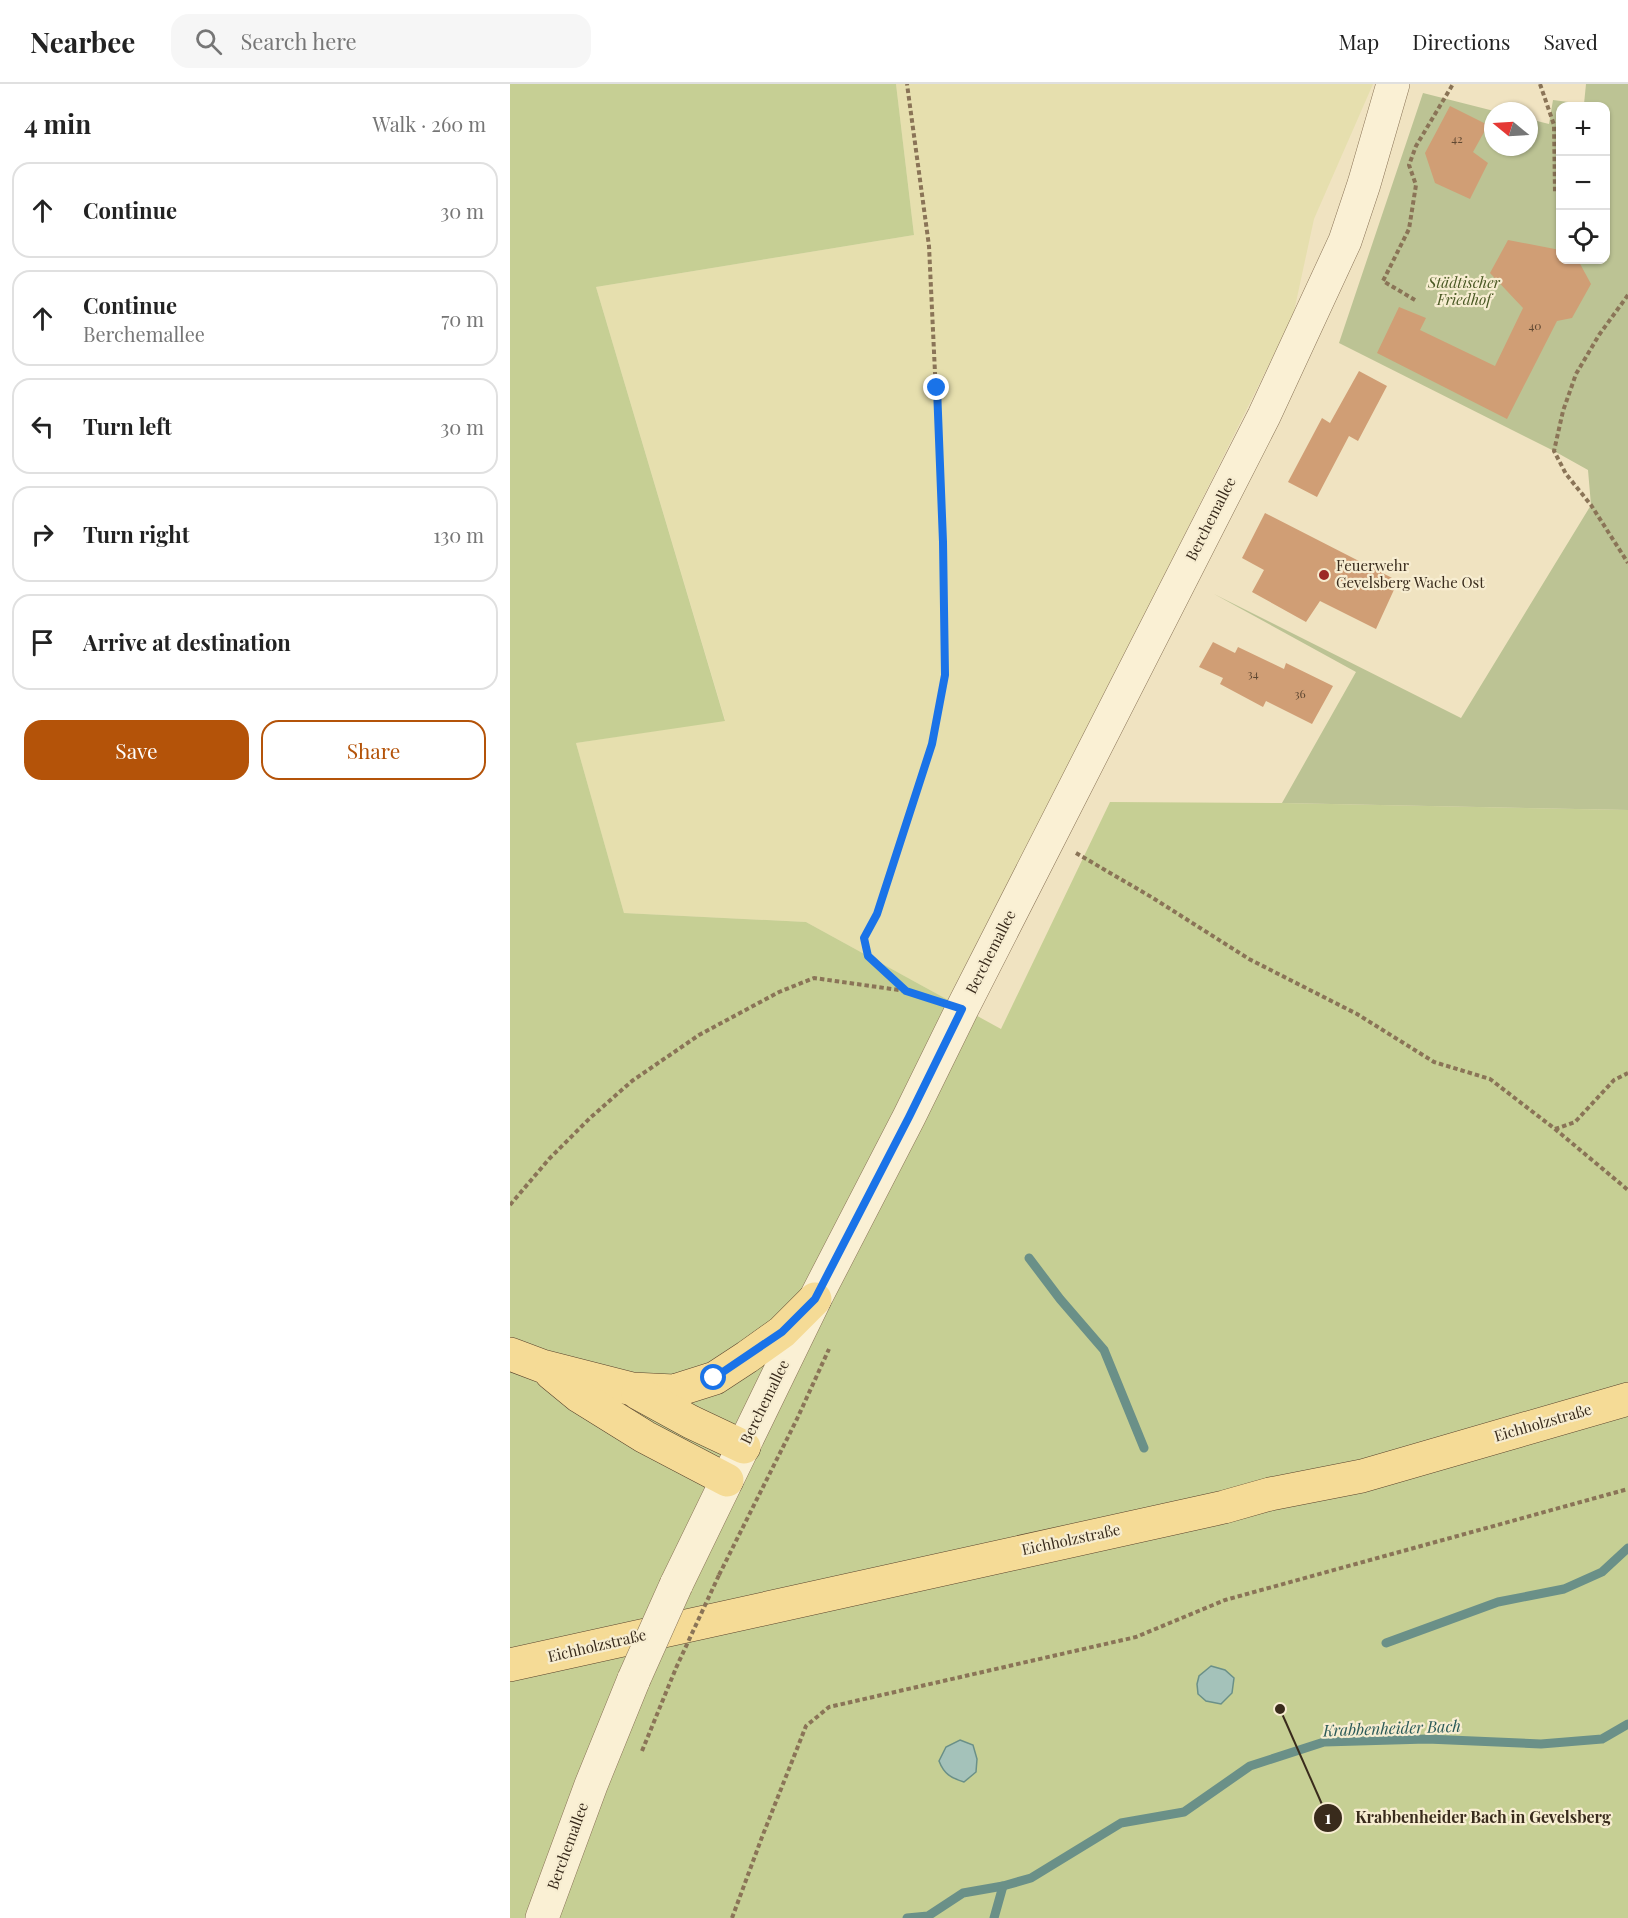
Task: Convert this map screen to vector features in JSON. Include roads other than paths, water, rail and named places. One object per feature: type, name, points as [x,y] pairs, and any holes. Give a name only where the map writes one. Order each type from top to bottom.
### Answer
[{"type":"main road","points":[[510,1354],[542,1366],[632,1389],[674,1391],[714,1378],[782,1332],[815,1299]]},
{"type":"main road","points":[[542,1366],[588,1402],[645,1437],[727,1480]]},
{"type":"main road","points":[[632,1389],[691,1422],[744,1447]]},
{"type":"main road","name":"Eichholzstraße","points":[[510,1665],[1224,1507],[1270,1494],[1362,1476],[1628,1399]]},
{"type":"street","name":"Berchemallee","points":[[542,1918],[591,1785],[634,1679],[676,1585],[815,1299],[1264,416],[1345,241],[1393,84]]},
{"type":"water","points":[[1211,1666],[1225,1670],[1234,1678],[1232,1693],[1221,1704],[1206,1701],[1198,1694],[1199,1676]]},
{"type":"water","points":[[960,1740],[973,1745],[977,1759],[976,1772],[964,1782],[949,1775],[939,1761],[946,1747]]},
{"type":"waterway","points":[[1029,1258],[1060,1299],[1104,1350],[1144,1448]]},
{"type":"waterway","points":[[1386,1643],[1498,1602],[1564,1589],[1602,1572],[1628,1548]]},
{"type":"waterway","name":"Krabbenheider Bach","points":[[907,1918],[928,1916],[963,1893],[1031,1878],[1121,1823],[1184,1812],[1250,1766],[1324,1742],[1427,1739],[1541,1744],[1602,1739],[1628,1724]]},
{"type":"waterway","points":[[994,1918],[1003,1886]]},
{"type":"place","name":"Feuerwehr Gevelsberg Wache Ost","points":[[1324,575]]},
{"type":"place","name":"Krabbenheider Bach in Gevelsberg","points":[[1280,1709]]},
{"type":"park label","name":"Städtischer Friedhof","points":[[1464,292]]}]
